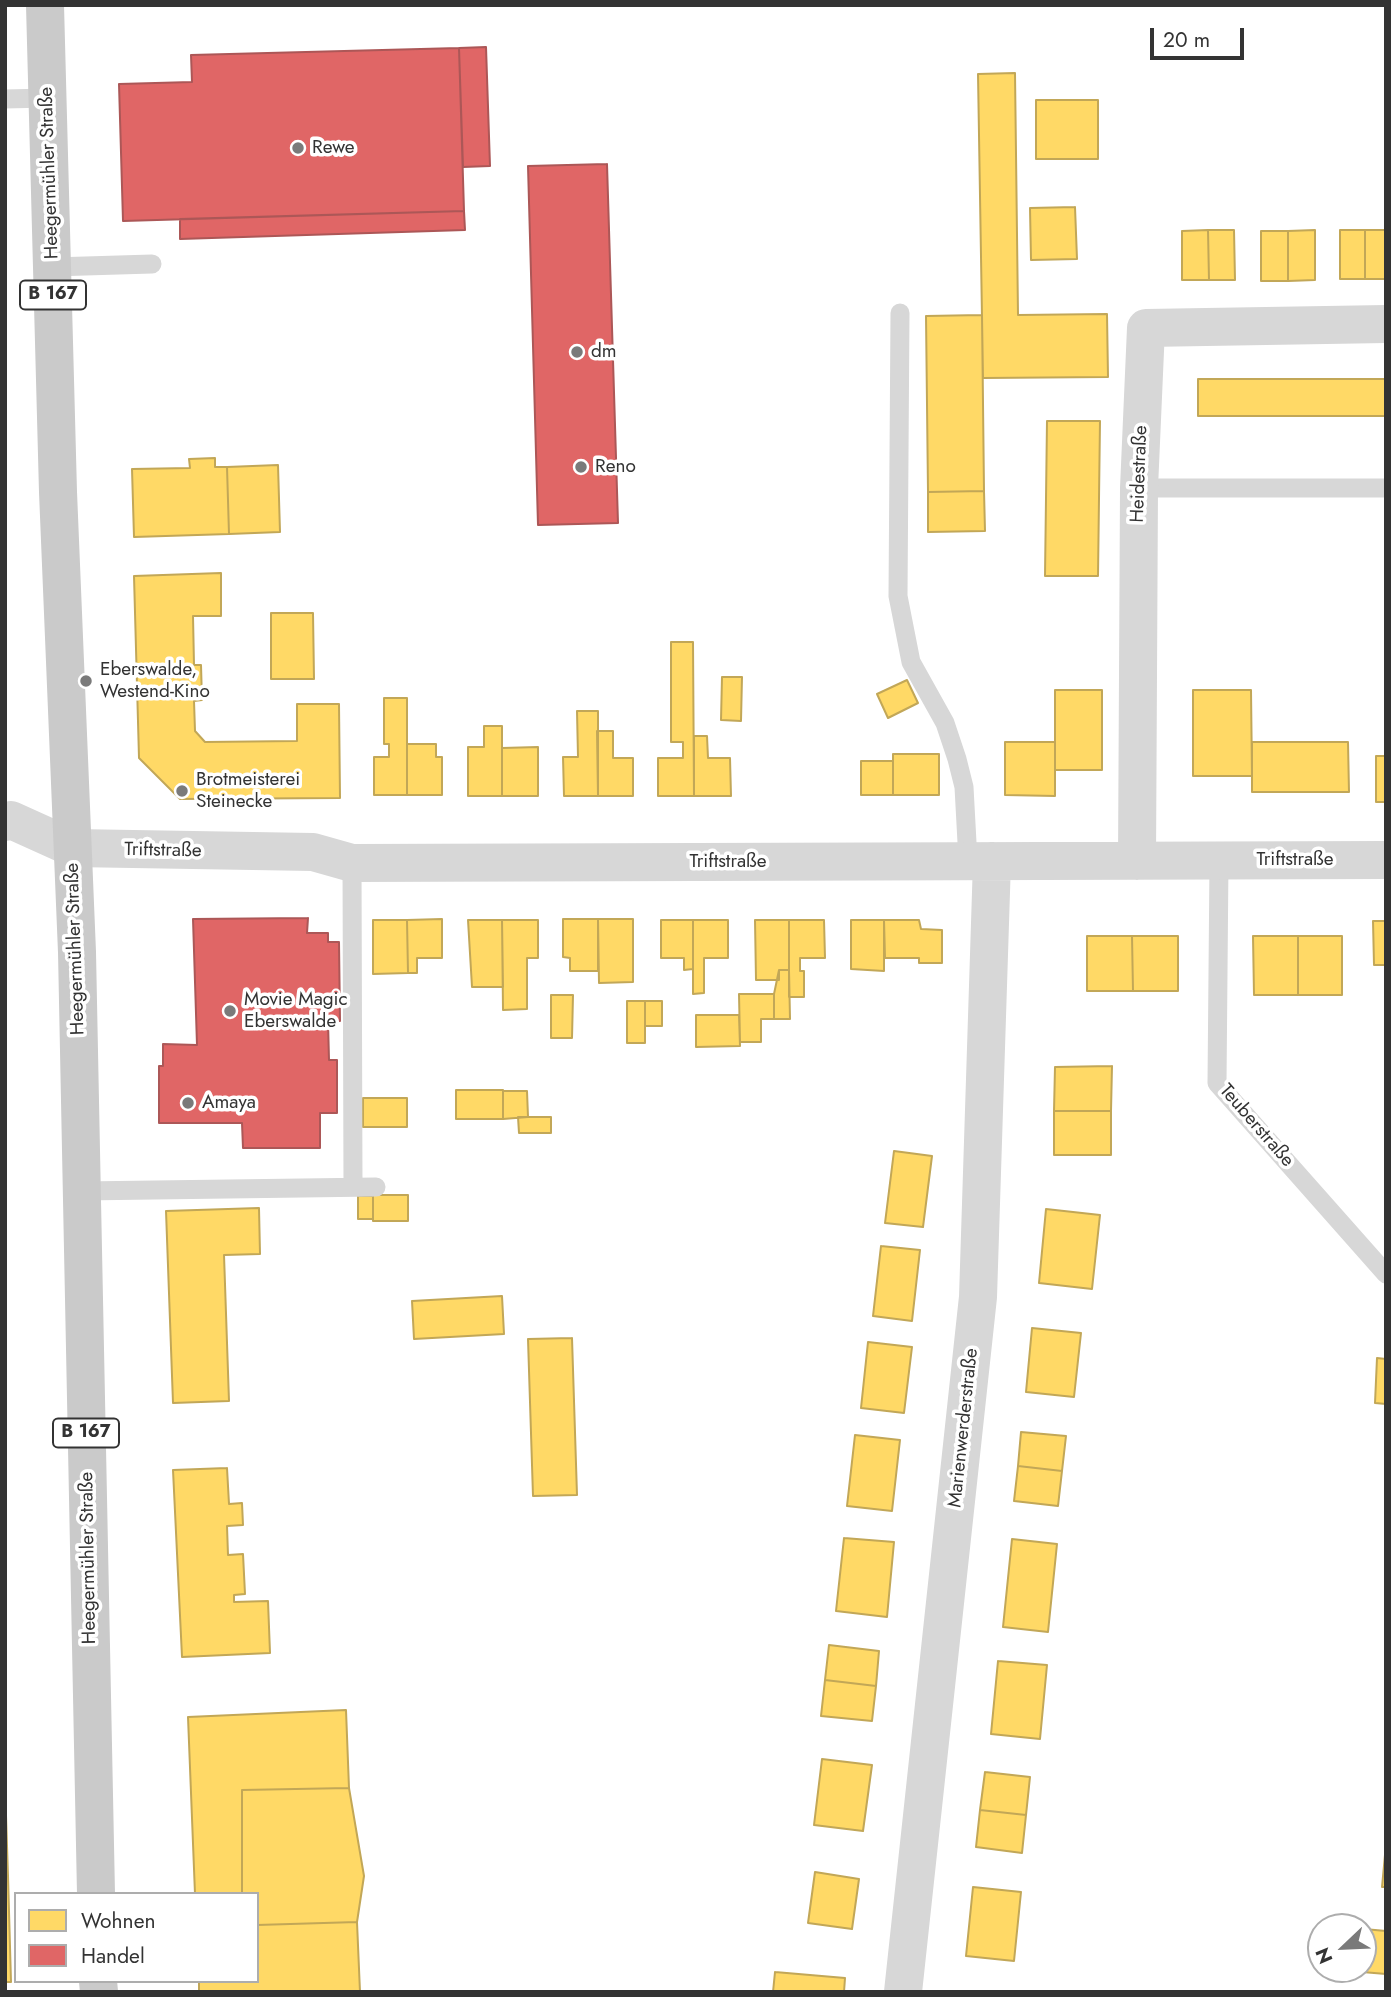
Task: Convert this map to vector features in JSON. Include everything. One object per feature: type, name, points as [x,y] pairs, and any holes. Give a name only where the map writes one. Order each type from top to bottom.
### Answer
[{"type":"main road","name":"Heegermühler Straße","points":[[45,5],[73,848],[96,1892]]},
{"type":"street","name":"Heidestraße","points":[[1137,861],[1139,488],[1146,328],[1386,324]]},
{"type":"street","points":[[5,822],[11,820],[73,848]]},
{"type":"street","name":"Triftstraße","points":[[73,848],[313,852],[352,863],[1386,860]]},
{"type":"street","name":"Marienwerderstraße","points":[[903,1992],[978,1297],[980,861]]},
{"type":"lane","points":[[5,99],[47,98]]},
{"type":"lane","points":[[52,267],[152,264]]},
{"type":"lane","points":[[900,313],[898,597],[911,662],[945,723],[957,759],[980,861]]},
{"type":"lane","points":[[1139,488],[1386,488]]},
{"type":"lane","name":"Teuberstraße","points":[[1219,861],[1217,1083],[1386,1274]]},
{"type":"lane","points":[[352,863],[353,1187]]},
{"type":"lane","points":[[81,1191],[376,1187]]},
{"type":"building: Wohnen","points":[[1015,73],[1018,315],[1107,314],[1108,377],[983,378],[978,74]]},
{"type":"building: Wohnen","points":[[1036,100],[1098,100],[1098,159],[1036,159]]},
{"type":"building: Wohnen","points":[[1075,207],[1077,259],[1031,260],[1030,208]]},
{"type":"building: Wohnen","points":[[1208,230],[1234,230],[1235,280],[1209,280]]},
{"type":"building: Wohnen","points":[[1208,230],[1209,280],[1182,280],[1182,231]]},
{"type":"building: Wohnen","points":[[1315,230],[1315,280],[1288,281],[1288,231]]},
{"type":"building: Wohnen","points":[[1340,230],[1365,230],[1365,279],[1340,279]]},
{"type":"building: Wohnen","points":[[1365,230],[1386,230],[1386,279],[1365,279]]},
{"type":"building: Wohnen","points":[[1261,231],[1288,231],[1288,281],[1261,281]]},
{"type":"building: Wohnen","points":[[982,315],[984,491],[928,492],[926,316]]},
{"type":"building: Wohnen","points":[[1198,379],[1386,379],[1386,416],[1198,416]]},
{"type":"building: Wohnen","points":[[1047,421],[1100,421],[1098,576],[1045,576]]},
{"type":"building: Wohnen","points":[[215,458],[215,467],[227,467],[229,534],[134,537],[132,469],[190,468],[189,459]]},
{"type":"building: Wohnen","points":[[278,465],[280,532],[229,534],[227,467]]},
{"type":"building: Wohnen","points":[[984,491],[985,531],[928,532],[928,492]]},
{"type":"building: Wohnen","points":[[221,573],[221,616],[193,616],[194,665],[201,665],[202,700],[194,701],[195,731],[205,742],[297,741],[297,704],[339,704],[340,798],[180,799],[139,758],[134,576]]},
{"type":"building: Wohnen","points":[[271,613],[313,613],[314,679],[271,679]]},
{"type":"building: Wohnen","points":[[671,642],[693,642],[694,796],[658,796],[658,758],[683,758],[683,742],[671,742]]},
{"type":"building: Wohnen","points":[[722,677],[742,677],[741,721],[721,720]]},
{"type":"building: Wohnen","points":[[907,680],[918,703],[888,718],[877,694]]},
{"type":"building: Wohnen","points":[[1055,690],[1102,690],[1102,770],[1055,770]]},
{"type":"building: Wohnen","points":[[1193,690],[1251,690],[1252,776],[1193,776]]},
{"type":"building: Wohnen","points":[[384,698],[407,698],[407,795],[374,795],[374,757],[389,757],[389,744],[384,744]]},
{"type":"building: Wohnen","points":[[577,711],[598,711],[598,796],[564,796],[563,757],[578,757]]},
{"type":"building: Wohnen","points":[[484,726],[502,726],[502,796],[468,796],[468,747],[484,747]]},
{"type":"building: Wohnen","points":[[597,731],[613,731],[613,758],[633,758],[633,796],[598,796]]},
{"type":"building: Wohnen","points":[[694,736],[707,736],[708,758],[730,758],[731,796],[694,796]]},
{"type":"building: Wohnen","points":[[1005,742],[1055,742],[1055,796],[1005,795]]},
{"type":"building: Wohnen","points":[[1252,742],[1348,742],[1349,792],[1252,792]]},
{"type":"building: Wohnen","points":[[407,744],[436,744],[436,757],[442,757],[442,795],[407,795]]},
{"type":"building: Wohnen","points":[[538,747],[538,796],[502,796],[502,748]]},
{"type":"building: Wohnen","points":[[893,754],[939,754],[939,795],[893,795]]},
{"type":"building: Wohnen","points":[[1376,756],[1386,756],[1386,802],[1376,802]]},
{"type":"building: Wohnen","points":[[861,761],[893,761],[893,795],[861,795]]},
{"type":"building: Wohnen","points":[[442,919],[442,958],[417,958],[417,973],[408,973],[407,920]]},
{"type":"building: Wohnen","points":[[563,919],[598,919],[598,971],[570,971],[570,958],[563,957]]},
{"type":"building: Wohnen","points":[[598,919],[633,919],[633,982],[599,983]]},
{"type":"building: Wohnen","points":[[373,920],[407,920],[408,973],[373,974]]},
{"type":"building: Wohnen","points":[[468,920],[502,920],[503,987],[472,987]]},
{"type":"building: Wohnen","points":[[502,920],[538,920],[538,958],[527,958],[527,1009],[503,1010]]},
{"type":"building: Wohnen","points":[[661,920],[693,920],[693,969],[684,970],[684,958],[661,958]]},
{"type":"building: Wohnen","points":[[693,920],[728,920],[728,958],[704,958],[704,993],[693,994]]},
{"type":"building: Wohnen","points":[[755,920],[789,920],[789,970],[779,970],[779,980],[756,980]]},
{"type":"building: Wohnen","points":[[789,920],[824,920],[825,958],[800,958],[800,971],[804,971],[804,997],[789,997]]},
{"type":"building: Wohnen","points":[[851,920],[884,920],[884,971],[851,969]]},
{"type":"building: Wohnen","points":[[884,920],[919,920],[921,929],[942,930],[942,963],[919,963],[919,958],[885,958]]},
{"type":"building: Wohnen","points":[[1373,921],[1386,921],[1386,965],[1374,965]]},
{"type":"building: Wohnen","points":[[1087,936],[1132,936],[1133,991],[1087,991]]},
{"type":"building: Wohnen","points":[[1132,936],[1178,936],[1178,991],[1133,991]]},
{"type":"building: Wohnen","points":[[1253,936],[1298,936],[1298,995],[1254,995]]},
{"type":"building: Wohnen","points":[[1298,936],[1342,936],[1342,995],[1298,995]]},
{"type":"building: Wohnen","points":[[779,970],[789,970],[790,1019],[774,1019],[774,994]]},
{"type":"building: Wohnen","points":[[739,994],[774,994],[774,1019],[761,1019],[761,1042],[740,1042]]},
{"type":"building: Wohnen","points":[[551,995],[573,995],[572,1038],[551,1038]]},
{"type":"building: Wohnen","points":[[627,1001],[645,1001],[645,1043],[627,1043]]},
{"type":"building: Wohnen","points":[[645,1001],[662,1001],[662,1026],[645,1026]]},
{"type":"building: Wohnen","points":[[696,1015],[739,1015],[740,1046],[696,1047]]},
{"type":"building: Wohnen","points":[[1112,1066],[1111,1111],[1054,1111],[1055,1067]]},
{"type":"building: Wohnen","points":[[456,1090],[503,1090],[503,1119],[456,1119]]},
{"type":"building: Wohnen","points":[[503,1091],[527,1091],[528,1117],[503,1119]]},
{"type":"building: Wohnen","points":[[363,1098],[407,1098],[407,1127],[363,1127]]},
{"type":"building: Wohnen","points":[[1054,1111],[1111,1111],[1111,1155],[1054,1155]]},
{"type":"building: Wohnen","points":[[518,1117],[551,1117],[551,1133],[519,1133]]},
{"type":"building: Wohnen","points":[[894,1151],[932,1156],[923,1227],[885,1223]]},
{"type":"building: Wohnen","points":[[373,1195],[408,1195],[408,1221],[373,1221]]},
{"type":"building: Wohnen","points":[[358,1196],[373,1196],[373,1219],[358,1219]]},
{"type":"building: Wohnen","points":[[259,1208],[260,1254],[224,1255],[229,1401],[173,1403],[166,1211]]},
{"type":"building: Wohnen","points":[[1046,1209],[1100,1215],[1092,1289],[1039,1283]]},
{"type":"building: Wohnen","points":[[881,1246],[920,1250],[912,1321],[873,1316]]},
{"type":"building: Wohnen","points":[[502,1296],[504,1334],[414,1339],[412,1301]]},
{"type":"building: Wohnen","points":[[1032,1328],[1081,1333],[1074,1397],[1026,1392]]},
{"type":"building: Wohnen","points":[[572,1338],[577,1495],[533,1496],[528,1339]]},
{"type":"building: Wohnen","points":[[868,1342],[912,1347],[904,1413],[861,1408]]},
{"type":"building: Wohnen","points":[[1377,1358],[1386,1359],[1386,1404],[1375,1403]]},
{"type":"building: Wohnen","points":[[1021,1432],[1066,1436],[1062,1471],[1018,1466]]},
{"type":"building: Wohnen","points":[[855,1435],[900,1440],[892,1511],[847,1506]]},
{"type":"building: Wohnen","points":[[1018,1466],[1062,1471],[1058,1506],[1014,1501]]},
{"type":"building: Wohnen","points":[[227,1468],[229,1504],[242,1503],[243,1525],[227,1526],[228,1555],[243,1554],[245,1594],[234,1595],[234,1602],[268,1601],[270,1653],[182,1657],[173,1470]]},
{"type":"building: Wohnen","points":[[844,1538],[894,1542],[887,1617],[836,1611]]},
{"type":"building: Wohnen","points":[[1012,1539],[1057,1544],[1048,1632],[1003,1627]]},
{"type":"building: Wohnen","points":[[829,1645],[879,1651],[876,1686],[825,1680]]},
{"type":"building: Wohnen","points":[[998,1661],[1047,1665],[1040,1739],[991,1734]]},
{"type":"building: Wohnen","points":[[825,1680],[876,1686],[872,1721],[821,1716]]},
{"type":"building: Wohnen","points":[[346,1710],[349,1788],[242,1790],[242,1892],[195,1892],[188,1717]]},
{"type":"building: Wohnen","points":[[822,1759],[872,1765],[863,1831],[814,1825]]},
{"type":"building: Wohnen","points":[[985,1772],[1030,1777],[1026,1815],[980,1810]]},
{"type":"building: Wohnen","points":[[5,1785],[8,1876],[5,1876]]},
{"type":"building: Wohnen","points":[[349,1788],[364,1876],[357,1922],[259,1925],[259,1892],[242,1892],[242,1790]]},
{"type":"building: Wohnen","points":[[980,1810],[1026,1815],[1022,1853],[976,1847]]},
{"type":"building: Wohnen","points":[[1386,1844],[1386,1887],[1382,1887]]},
{"type":"building: Wohnen","points":[[815,1872],[859,1879],[852,1929],[808,1923]]},
{"type":"building: Wohnen","points":[[5,1876],[8,1876],[11,1982],[5,1982]]},
{"type":"building: Wohnen","points":[[973,1887],[1021,1892],[1014,1961],[966,1956]]},
{"type":"building: Wohnen","points":[[357,1922],[360,1992],[199,1992],[199,1983],[259,1983],[259,1925]]},
{"type":"building: Wohnen","points":[[1377,1930],[1386,1931],[1386,1974],[1377,1973]]},
{"type":"building: Wohnen","points":[[775,1972],[845,1978],[844,1992],[773,1992]]},
{"type":"building: Handel","points":[[486,47],[490,166],[463,167],[459,48]]},
{"type":"building: Handel","points":[[459,48],[464,211],[123,221],[119,84],[192,82],[191,55]]},
{"type":"building: Handel","points":[[607,164],[618,523],[538,525],[528,166]]},
{"type":"building: Handel","points":[[464,211],[465,230],[180,239],[180,219]]},
{"type":"building: Handel","points":[[308,918],[307,933],[328,933],[328,942],[339,942],[340,1021],[328,1021],[329,1060],[337,1060],[337,1113],[320,1113],[320,1148],[243,1148],[242,1123],[159,1123],[159,1066],[163,1066],[163,1044],[197,1045],[193,919]]},
{"type":"place","name":"Rewe","points":[[298,148]]},
{"type":"place","name":"dm","points":[[577,352]]},
{"type":"place","name":"Reno","points":[[581,467]]},
{"type":"place","name":"Eberswalde, Westend-Kino","points":[[86,681]]},
{"type":"place","name":"Brotmeisterei Steinecke","points":[[182,791]]},
{"type":"place","name":"Movie Magic Eberswalde","points":[[230,1011]]},
{"type":"place","name":"Amaya","points":[[188,1103]]}]
